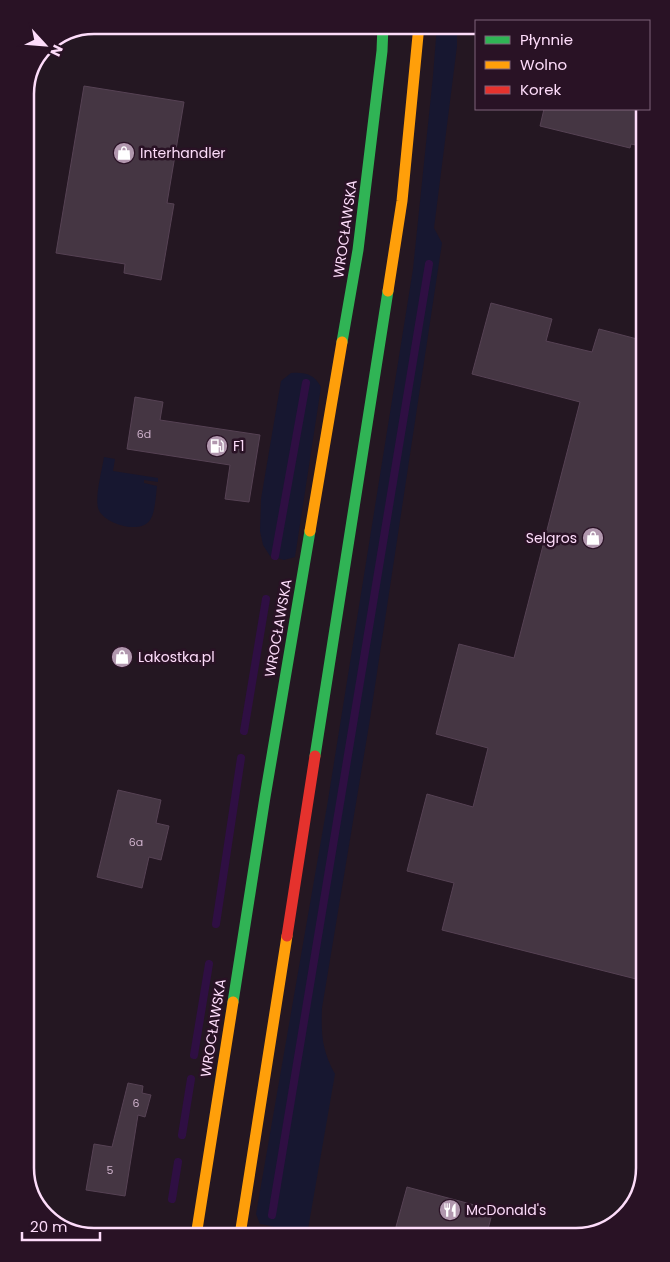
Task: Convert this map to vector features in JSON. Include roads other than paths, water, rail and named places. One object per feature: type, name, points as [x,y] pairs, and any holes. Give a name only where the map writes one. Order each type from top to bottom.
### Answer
[{"type":"main road","name":"WROCŁAWSKA","points":[[197,1228],[265,797],[358,250],[383,34]]},
{"type":"main road","points":[[241,1228],[402,201],[418,34]]},
{"type":"waterway","points":[[272,1215],[429,264]]},
{"type":"waterway","points":[[275,556],[306,383]]},
{"type":"waterway","points":[[244,731],[266,599]]},
{"type":"waterway","points":[[216,924],[241,758]]},
{"type":"waterway","points":[[194,1055],[209,964]]},
{"type":"waterway","points":[[182,1135],[191,1079]]},
{"type":"waterway","points":[[172,1199],[178,1162]]},
{"type":"place","name":"Interhandler","points":[[124,153]]},
{"type":"place","name":"F1","points":[[217,446]]},
{"type":"place","name":"Selgros","points":[[593,538]]},
{"type":"place","name":"Lakostka.pl","points":[[122,657]]},
{"type":"place","name":"McDonald's","points":[[450,1210]]}]
